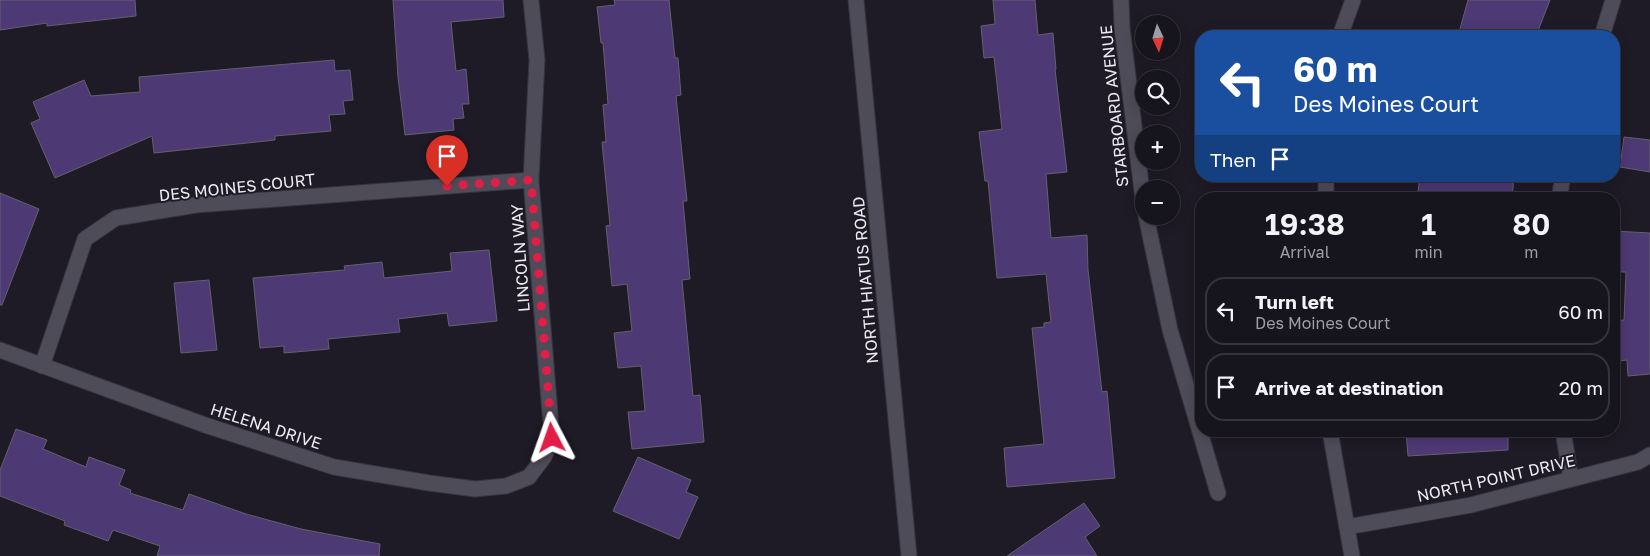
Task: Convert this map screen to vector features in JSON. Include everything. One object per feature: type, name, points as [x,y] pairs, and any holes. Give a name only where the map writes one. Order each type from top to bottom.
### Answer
[{"type":"street","name":"LINCOLN WAY","points":[[529,477],[544,458],[552,438],[531,180],[537,60],[531,0]]},
{"type":"street","name":"NORTH HIATUS ROAD","points":[[856,0],[909,556]]},
{"type":"street","name":"STARBOARD AVENUE","points":[[1121,0],[1122,26],[1141,180]]},
{"type":"street","points":[[1342,30],[1352,0]]},
{"type":"street","points":[[1604,30],[1613,0]]},
{"type":"street","name":"DES MOINES COURT","points":[[42,366],[85,239],[116,218],[196,206],[531,180]]},
{"type":"street","points":[[1148,225],[1170,330],[1195,415]]},
{"type":"street","name":"HELENA DRIVE","points":[[0,350],[205,425],[334,467],[475,489],[506,486],[529,477]]},
{"type":"street","points":[[1202,437],[1218,493]]},
{"type":"street","points":[[1331,437],[1352,556]]},
{"type":"street","points":[[1564,437],[1571,478]]},
{"type":"street","name":"NORTH POINT DRIVE","points":[[1347,527],[1471,505],[1638,462],[1650,456]]},
{"type":"building","points":[[0,0],[135,0],[136,16],[47,26],[47,23],[0,30]]},
{"type":"building","points":[[393,0],[503,0],[504,17],[451,22],[456,71],[466,69],[469,104],[462,104],[464,118],[453,119],[454,130],[405,135],[398,77]]},
{"type":"building","points":[[614,0],[669,0],[675,58],[678,58],[681,95],[676,96],[687,201],[683,201],[690,279],[682,280],[693,396],[700,395],[704,442],[632,449],[628,412],[645,411],[641,366],[618,368],[614,333],[632,331],[627,284],[612,286],[606,226],[610,225],[602,142],[606,142],[603,105],[608,104],[603,43],[601,43],[597,7],[615,5]]},
{"type":"building","points":[[993,0],[1035,0],[1038,35],[1053,33],[1055,69],[1067,172],[1046,174],[1051,238],[1087,235],[1088,270],[1102,392],[1107,391],[1115,478],[1007,487],[1004,448],[1044,444],[1032,328],[1044,327],[1044,323],[1051,322],[1046,274],[997,278],[988,181],[985,181],[979,132],[1002,129],[994,57],[984,58],[981,26],[995,24]]},
{"type":"building","points":[[1468,0],[1550,0],[1538,30],[1460,30]]},
{"type":"building","points":[[334,60],[335,71],[350,70],[353,100],[343,101],[345,114],[329,115],[331,131],[275,136],[275,140],[154,153],[152,136],[55,178],[31,123],[40,119],[33,102],[84,80],[91,96],[140,92],[139,77]]},
{"type":"building","points":[[1624,137],[1650,140],[1650,172],[1620,167]]},
{"type":"building","points":[[1419,182],[1513,182],[1513,192],[1418,192]]},
{"type":"building","points":[[0,193],[39,209],[2,305],[0,305]]},
{"type":"building","points":[[1620,231],[1650,233],[1650,374],[1628,376],[1627,360],[1620,361],[1620,320],[1624,320],[1626,272],[1620,272]]},
{"type":"building","points":[[489,250],[497,321],[449,326],[447,313],[398,319],[400,332],[328,339],[329,349],[284,353],[284,346],[260,348],[253,278],[345,270],[344,266],[382,262],[384,278],[452,271],[450,253]]},
{"type":"building","points":[[209,280],[217,350],[181,353],[174,283]]},
{"type":"building","points":[[16,429],[47,440],[43,449],[86,467],[89,457],[125,470],[119,485],[131,490],[130,493],[183,510],[189,494],[246,514],[301,529],[380,544],[379,556],[157,556],[160,546],[113,530],[108,541],[64,525],[65,521],[0,496],[0,470]]},
{"type":"building","points":[[1406,437],[1508,437],[1508,450],[1408,456]]},
{"type":"building","points":[[638,457],[691,480],[686,492],[698,497],[679,539],[613,511]]},
{"type":"building","points":[[1084,503],[1100,526],[1085,537],[1097,556],[1007,556]]},
{"type":"route","points":[[447,186],[531,180],[552,438]]}]
